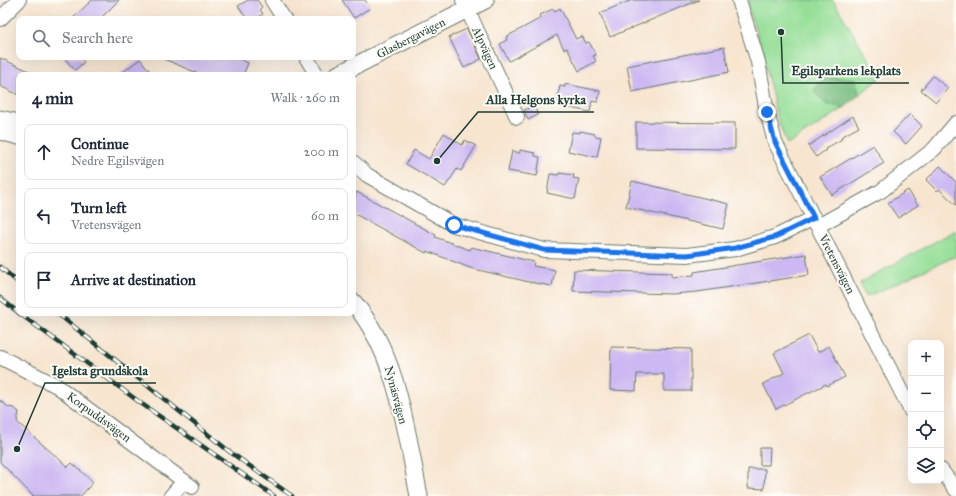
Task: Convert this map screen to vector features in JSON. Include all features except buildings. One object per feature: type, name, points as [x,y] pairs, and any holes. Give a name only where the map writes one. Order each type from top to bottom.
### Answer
[{"type":"street","points":[[0,19],[19,0]]},
{"type":"street","points":[[272,0],[282,16]]},
{"type":"street","name":"Glasbergavägen","points":[[342,72],[465,5],[486,0]]},
{"type":"street","name":"Vretensvägen","points":[[739,0],[758,62],[767,112],[775,142],[908,405]]},
{"type":"street","name":"Alpvägen","points":[[465,5],[517,117]]},
{"type":"street","points":[[308,60],[315,72]]},
{"type":"street","points":[[0,119],[16,123]]},
{"type":"street","points":[[356,165],[367,175],[454,225],[544,250],[687,255],[735,248],[775,237],[816,222],[881,191],[934,149],[956,123]]},
{"type":"street","points":[[0,131],[16,135]]},
{"type":"street","name":"Nynäsvägen","points":[[356,306],[373,331],[390,367],[398,393],[419,496]]},
{"type":"street","name":"Korpuddsvägen","points":[[0,358],[57,386],[188,484],[171,496]]},
{"type":"street","points":[[944,474],[956,490]]},
{"type":"green space","points":[[749,0],[833,0],[880,78],[859,95],[855,79],[836,105],[843,109],[787,145],[778,120],[760,44],[748,8]]},
{"type":"green space","points":[[824,77],[855,79],[859,95],[843,109],[836,105],[827,105],[814,91]]},
{"type":"green space","points":[[956,230],[956,256],[866,297],[860,283]]},
{"type":"railway","points":[[0,267],[16,280]]},
{"type":"railway","points":[[0,298],[16,311]]},
{"type":"railway","points":[[23,316],[142,404],[274,496]]},
{"type":"railway","points":[[61,316],[230,452],[292,496]]},
{"type":"place","name":"Egilsparkens lekplats","points":[[781,32]]},
{"type":"place","name":"Alla Helgons kyrka","points":[[437,161]]},
{"type":"place","name":"Igelsta grundskola","points":[[17,449]]},
{"type":"route","points":[[454,225],[544,250],[687,255],[735,248],[775,237],[814,218],[775,142],[767,112]]}]
